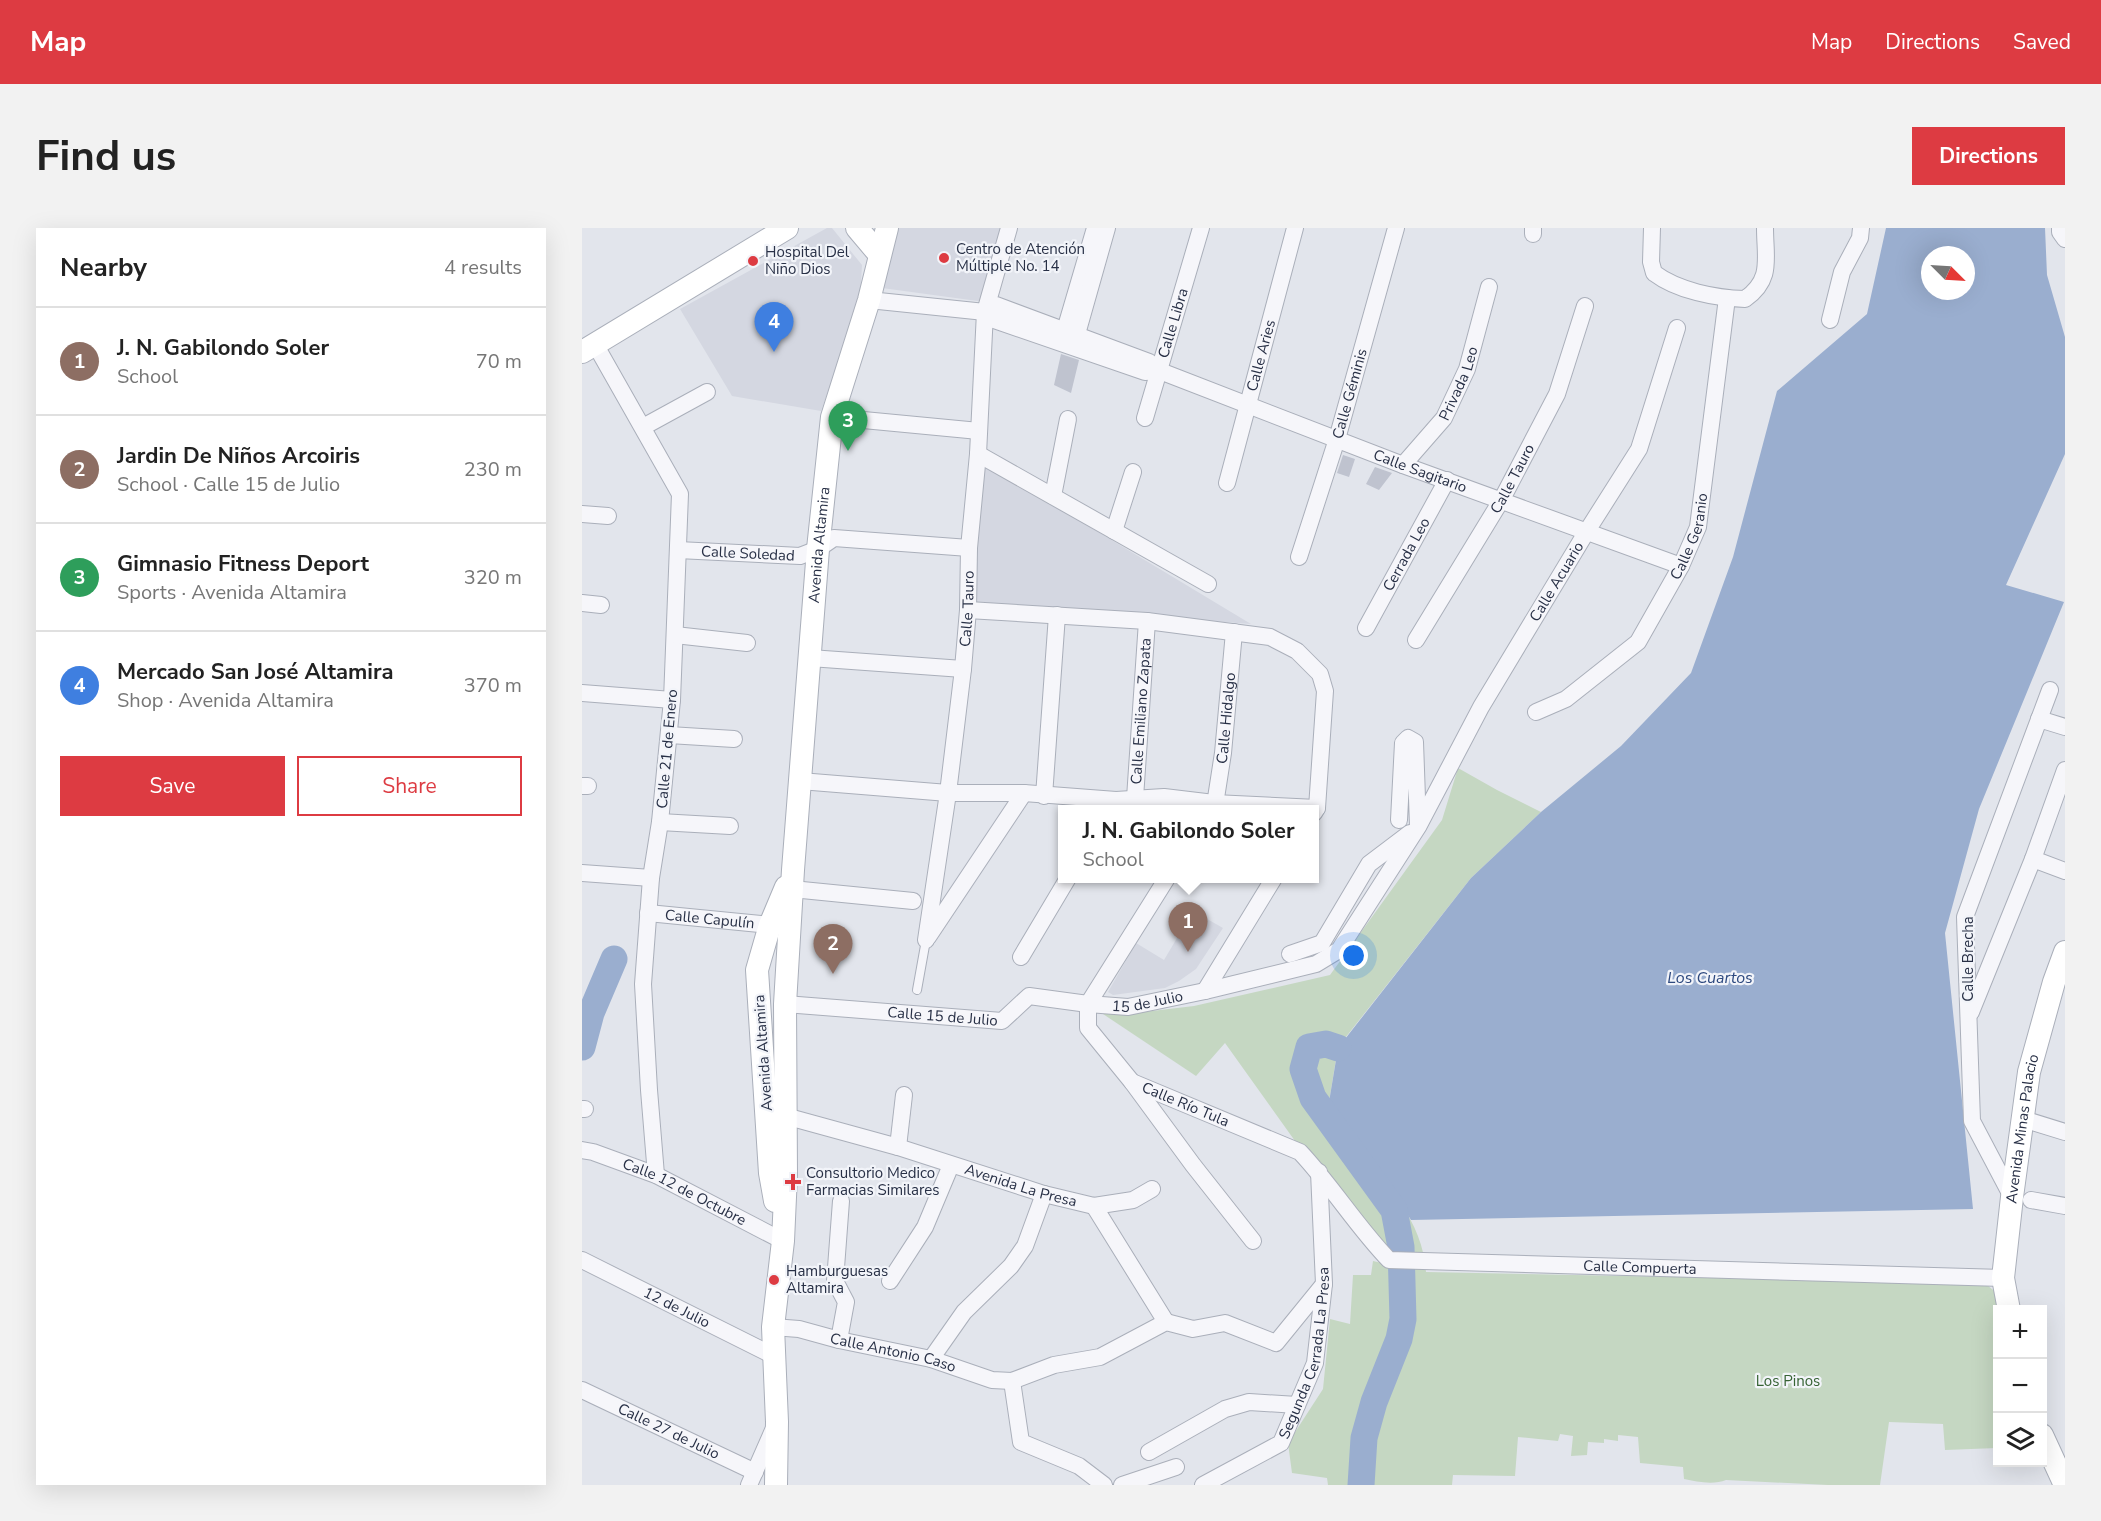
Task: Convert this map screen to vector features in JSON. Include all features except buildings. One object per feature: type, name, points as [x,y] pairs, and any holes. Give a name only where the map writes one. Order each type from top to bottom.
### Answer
[{"type":"street","points":[[589,348],[787,228]]},
{"type":"street","points":[[856,228],[879,254]]},
{"type":"street","name":"Avenida Altamira","points":[[776,1485],[777,1422],[773,1326],[783,1241],[786,1175],[785,1004],[818,549],[832,417],[869,300],[887,228]]},
{"type":"street","name":"Calle Tauro","points":[[926,940],[948,793],[963,669],[985,312],[1009,228]]},
{"type":"street","points":[[1071,332],[1095,228]]},
{"type":"street","points":[[1071,332],[1107,228]]},
{"type":"street","name":"Calle Libra","points":[[1145,418],[1201,228]]},
{"type":"street","name":"Calle Aries","points":[[1227,483],[1250,405],[1295,228]]},
{"type":"street","name":"Calle Géminis","points":[[1299,557],[1337,439],[1396,228]]},
{"type":"street","points":[[1652,228],[1651,262],[1654,273],[1677,286],[1727,298],[1745,299],[1762,283],[1765,272],[1765,228]]},
{"type":"street","points":[[1830,320],[1842,272],[1860,238],[1861,228]]},
{"type":"street","points":[[2060,228],[2065,239]]},
{"type":"street","name":"Privada Leo","points":[[1403,465],[1444,418],[1467,369],[1489,286]]},
{"type":"street","name":"Calle Geranio","points":[[1536,712],[1566,699],[1638,642],[1681,566],[1698,528],[1727,298]]},
{"type":"street","points":[[869,300],[985,312]]},
{"type":"street","name":"Calle Sagitario","points":[[1160,371],[1145,372],[994,320],[985,312],[996,305],[1071,332],[1149,362],[1160,371],[1403,465],[1681,566]]},
{"type":"street","name":"Calle Tauro","points":[[1416,640],[1502,500],[1557,394],[1585,306]]},
{"type":"street","name":"Calle Acuario","points":[[1205,991],[1316,964],[1339,950],[1418,827],[1481,707],[1639,449],[1677,328]]},
{"type":"street","name":"Calle 21 de Enero","points":[[589,348],[644,427],[680,494],[672,700],[660,822],[651,878],[643,984],[657,1175]]},
{"type":"street","points":[[644,427],[708,392]]},
{"type":"street","points":[[832,417],[979,431]]},
{"type":"street","points":[[1053,496],[1068,419]]},
{"type":"street","points":[[978,454],[1208,584]]},
{"type":"street","points":[[1114,531],[1133,472]]},
{"type":"street","name":"Cerrada Leo","points":[[1366,628],[1447,480]]},
{"type":"street","points":[[582,514],[608,516]]},
{"type":"street","name":"Calle Soledad","points":[[678,550],[800,556],[818,549],[834,538],[969,548]]},
{"type":"street","points":[[582,603],[601,605]]},
{"type":"street","points":[[968,610],[1148,621],[1270,637],[1298,651],[1320,674],[1325,691],[1316,805]]},
{"type":"street","points":[[1044,796],[1057,615]]},
{"type":"street","name":"Calle Emiliano Zapata","points":[[1148,621],[1135,798],[1164,797],[1207,805]]},
{"type":"street","name":"Calle Hidalgo","points":[[1212,805],[1223,753],[1234,632]]},
{"type":"street","points":[[675,635],[747,643]]},
{"type":"street","points":[[810,658],[963,669]]},
{"type":"street","name":"Calle Brecha","points":[[2021,1198],[1972,1121],[1965,917],[2050,690]]},
{"type":"street","points":[[582,693],[672,700]]},
{"type":"street","points":[[2039,719],[2065,727]]},
{"type":"street","points":[[669,735],[734,739]]},
{"type":"street","points":[[1290,954],[1322,943],[1369,864],[1418,827],[1415,742],[1408,738],[1403,743],[1399,820]]},
{"type":"street","points":[[800,781],[948,793],[1024,794],[1113,805],[1135,798]]},
{"type":"street","points":[[1969,1018],[2063,781]]},
{"type":"street","points":[[926,940],[1024,794]]},
{"type":"street","points":[[660,822],[730,826]]},
{"type":"street","points":[[2033,860],[2065,871]]},
{"type":"street","points":[[582,873],[651,878]]},
{"type":"street","points":[[793,880],[913,901]]},
{"type":"street","name":"Avenida Altamira","points":[[783,1241],[770,1173],[757,970],[770,925],[793,880]]},
{"type":"street","points":[[1021,957],[1066,883]]},
{"type":"street","points":[[1088,1004],[1164,883]]},
{"type":"street","points":[[1205,991],[1272,883]]},
{"type":"street","name":"Calle Capulín","points":[[648,913],[770,925]]},
{"type":"street","name":"Avenida Minas Palacio","points":[[2008,1305],[2003,1278],[2021,1198],[2022,1119],[2029,1072],[2060,983],[2065,952]]},
{"type":"street","name":"15 de Julio","points":[[1088,1004],[1128,1007],[1205,991]]},
{"type":"street","name":"Calle 15 de Julio","points":[[785,1004],[1002,1020],[1029,996],[1088,1004]]},
{"type":"street","name":"Calle Río Tula","points":[[1088,1004],[1088,1028],[1132,1082],[1300,1152],[1319,1172]]},
{"type":"street","points":[[1132,1082],[1253,1241]]},
{"type":"street","points":[[898,1147],[904,1095]]},
{"type":"street","name":"Avenida La Presa","points":[[785,1116],[898,1147],[1044,1194],[1094,1206],[1133,1200],[1152,1189]]},
{"type":"street","points":[[2022,1119],[2065,1132]]},
{"type":"street","name":"Calle 12 de Octubre","points":[[588,1151],[657,1175],[783,1241]]},
{"type":"street","points":[[890,1281],[926,1227],[951,1165]]},
{"type":"street","name":"Calle Compuerta","points":[[1319,1172],[1374,1245],[1389,1260],[2003,1278]]},
{"type":"street","name":"Segunda Cerrada La Presa","points":[[1203,1485],[1281,1443],[1315,1363],[1324,1284],[1319,1172]]},
{"type":"street","points":[[931,1359],[964,1312],[1011,1266],[1025,1246],[1044,1194]]},
{"type":"street","points":[[2021,1198],[2065,1206]]},
{"type":"street","points":[[839,1340],[846,1302],[835,1281],[841,1201]]},
{"type":"street","points":[[1094,1206],[1166,1322]]},
{"type":"street","name":"12 de Julio","points":[[582,1260],[774,1356]]},
{"type":"street","points":[[1104,1485],[1079,1466],[1021,1442],[1012,1381],[1054,1365],[1100,1357],[1166,1322],[1194,1329],[1225,1323],[1276,1342],[1324,1284]]},
{"type":"street","name":"Calle Antonio Caso","points":[[773,1326],[799,1329],[839,1340],[931,1359],[992,1380],[1012,1381]]},
{"type":"street","name":"Calle 27 de Julio","points":[[582,1390],[752,1478]]},
{"type":"street","points":[[1149,1452],[1225,1409],[1249,1402],[1297,1404]]},
{"type":"street","points":[[752,1478],[777,1422]]},
{"type":"street","points":[[2047,1443],[2065,1481]]},
{"type":"street","points":[[1122,1485],[1176,1467]]},
{"type":"lane","name":"Calle Tauro","points":[[917,990],[926,940]]},
{"type":"shaded area","points":[[827,228],[832,228],[862,265],[860,300],[821,411],[732,396],[680,309]]},
{"type":"shaded area","name":"Centro de Atención Múltiple No. 14","points":[[898,228],[1006,228],[985,302],[882,288]]},
{"type":"shaded area","points":[[982,462],[1251,624],[973,603]]},
{"type":"shaded area","points":[[1193,911],[1223,928],[1196,969],[1165,988],[1113,995],[1108,992],[1136,943],[1164,960]]},
{"type":"green space","name":"Los Pinos","points":[[1458,768],[1541,812],[1471,878],[1338,1047],[1328,1108],[1390,1188],[1410,1219],[1418,1236],[1426,1272],[1987,1285],[1998,1294],[1998,1305],[1993,1305],[1993,1448],[1945,1450],[1943,1424],[1889,1422],[1880,1485],[1694,1481],[1684,1479],[1683,1467],[1640,1463],[1638,1437],[1618,1435],[1618,1441],[1604,1439],[1604,1443],[1588,1442],[1587,1455],[1571,1456],[1573,1436],[1560,1434],[1558,1441],[1518,1437],[1515,1476],[1453,1475],[1452,1485],[1328,1485],[1327,1478],[1292,1473],[1288,1443],[1323,1389],[1330,1319],[1350,1324],[1353,1275],[1371,1275],[1373,1261],[1390,1265],[1295,1141],[1225,1043],[1196,1076],[1097,1010],[1135,1013],[1194,1006],[1330,975],[1442,820]]},
{"type":"water","name":"Los Cuartos","points":[[1886,228],[2045,228],[2047,275],[2065,337],[2065,454],[2006,585],[2064,602],[1979,809],[1945,933],[1973,1209],[1411,1220],[1392,1191],[1328,1108],[1338,1048],[1471,878],[1541,812],[1621,746],[1691,673],[1733,557],[1777,391],[1867,314]]},
{"type":"waterway","points":[[582,1047],[591,1013],[614,959]]},
{"type":"waterway","points":[[1338,1048],[1326,1044],[1309,1047],[1303,1069],[1313,1098],[1394,1210],[1401,1247],[1403,1319],[1399,1339],[1374,1402],[1364,1438],[1361,1485]]},
{"type":"place","name":"Centro de Atención Múltiple No. 14","points":[[944,258]]},
{"type":"place","name":"Hospital Del Niño Dios","points":[[753,261]]},
{"type":"place","name":"Mercado San José Altamira","points":[[774,352]]},
{"type":"place","name":"Gimnasio Fitness Deport","points":[[848,451]]},
{"type":"place","name":"J. N. Gabilondo Soler","points":[[1188,952]]},
{"type":"place","name":"Jardin De Niños Arcoiris","points":[[833,974]]},
{"type":"place","name":"Consultorio Medico Farmacias Similares","points":[[793,1182]]},
{"type":"place","name":"Hamburguesas Altamira","points":[[774,1280]]}]
